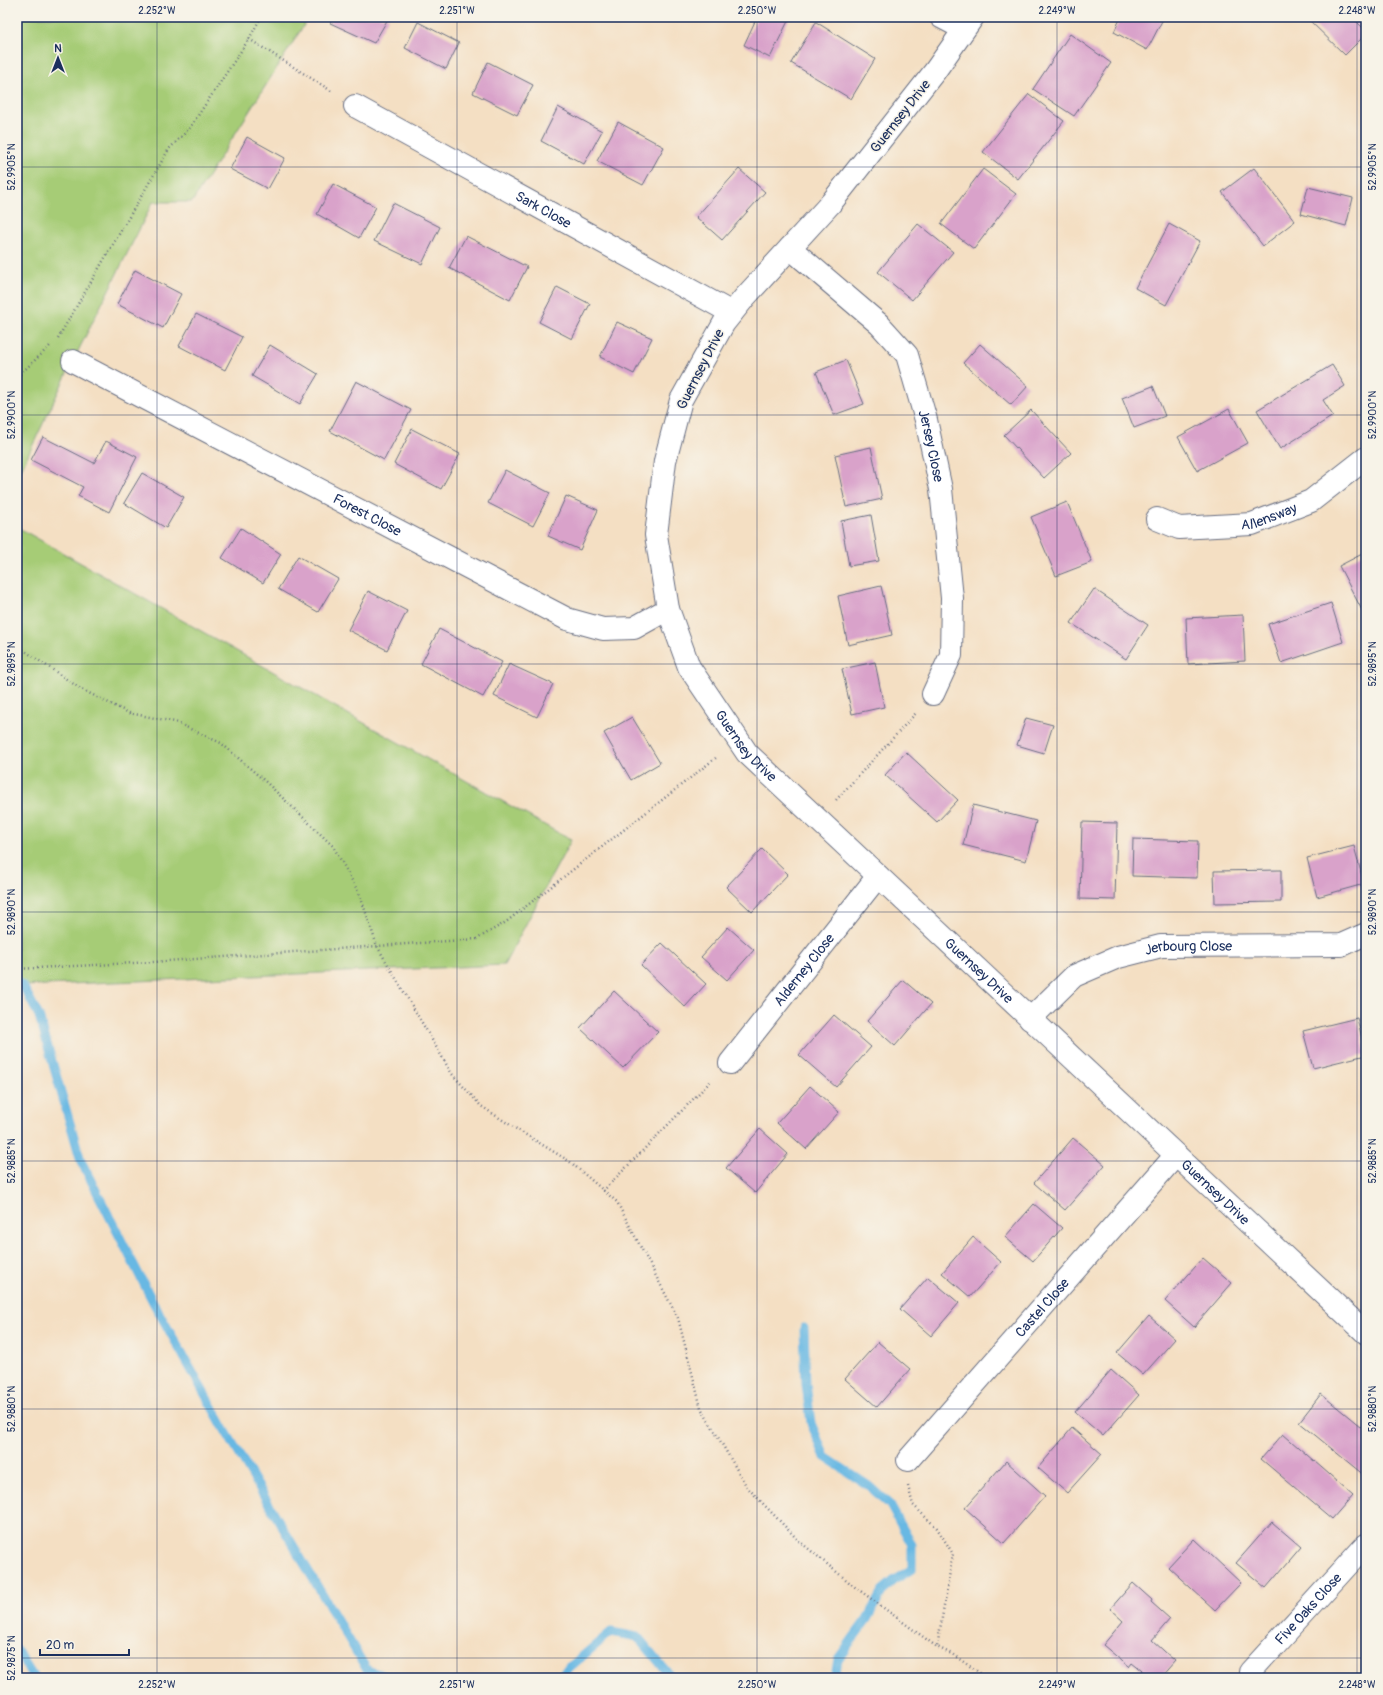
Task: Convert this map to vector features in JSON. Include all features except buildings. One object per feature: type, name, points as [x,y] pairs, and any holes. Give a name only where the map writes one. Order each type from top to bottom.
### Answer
[{"type":"street","points":[[941,17],[969,23]]},
{"type":"street","name":"Guernsey Drive","points":[[969,23],[935,71],[831,203],[724,323],[682,400],[665,461],[656,535],[668,609],[689,667],[746,753],[1366,1333]]},
{"type":"street","name":"Sark Close","points":[[355,106],[732,313]]},
{"type":"street","name":"Jersey Close","points":[[790,248],[879,324],[907,355],[926,420],[941,489],[952,598],[951,655],[933,694]]},
{"type":"street","name":"Forest Close","points":[[73,361],[567,619],[603,629],[634,628],[668,609]]},
{"type":"street","name":"Allensway","points":[[1157,519],[1179,528],[1252,524],[1311,501],[1366,458]]},
{"type":"street","name":"Alderney Close","points":[[730,1063],[878,876]]},
{"type":"street","name":"Jerbourg Close","points":[[1030,1019],[1074,976],[1118,957],[1161,946],[1341,945],[1366,934]]},
{"type":"street","name":"Castel Close","points":[[908,1460],[1176,1155]]},
{"type":"street","name":"Five Oaks Close","points":[[1250,1672],[1366,1545]]},
{"type":"path","points":[[17,377],[59,337],[169,149],[190,129],[250,39],[261,17]]},
{"type":"path","points":[[250,39],[355,106]]},
{"type":"path","points":[[17,644],[22,650],[81,689],[129,713],[175,722],[221,743],[267,783],[332,846],[360,895],[377,946],[452,1074],[481,1106],[569,1161],[617,1202],[678,1318],[701,1408],[747,1487],[799,1541],[855,1587],[937,1647],[952,1654],[987,1678]]},
{"type":"path","points":[[818,820],[933,694]]},
{"type":"path","points":[[17,969],[153,962],[477,939],[506,922],[738,740]]},
{"type":"path","points":[[603,1190],[730,1063]]},
{"type":"path","points":[[908,1460],[907,1484],[913,1504],[937,1528],[953,1554],[937,1647]]},
{"type":"green space","points":[[17,17],[309,17],[192,202],[153,202],[73,361],[17,478]]},
{"type":"green space","points":[[17,527],[571,840],[504,965],[23,986],[17,982]]},
{"type":"waterway","points":[[17,982],[23,986],[39,1016],[81,1161],[153,1302],[225,1430],[367,1670],[391,1678]]},
{"type":"waterway","points":[[804,1328],[806,1384],[811,1423],[825,1457],[869,1486],[890,1505],[912,1545],[912,1569],[896,1579],[883,1590],[867,1619],[838,1659],[835,1678]]},
{"type":"waterway","points":[[557,1678],[611,1632],[638,1637],[672,1678]]},
{"type":"waterway","points":[[17,1651],[34,1678]]}]
